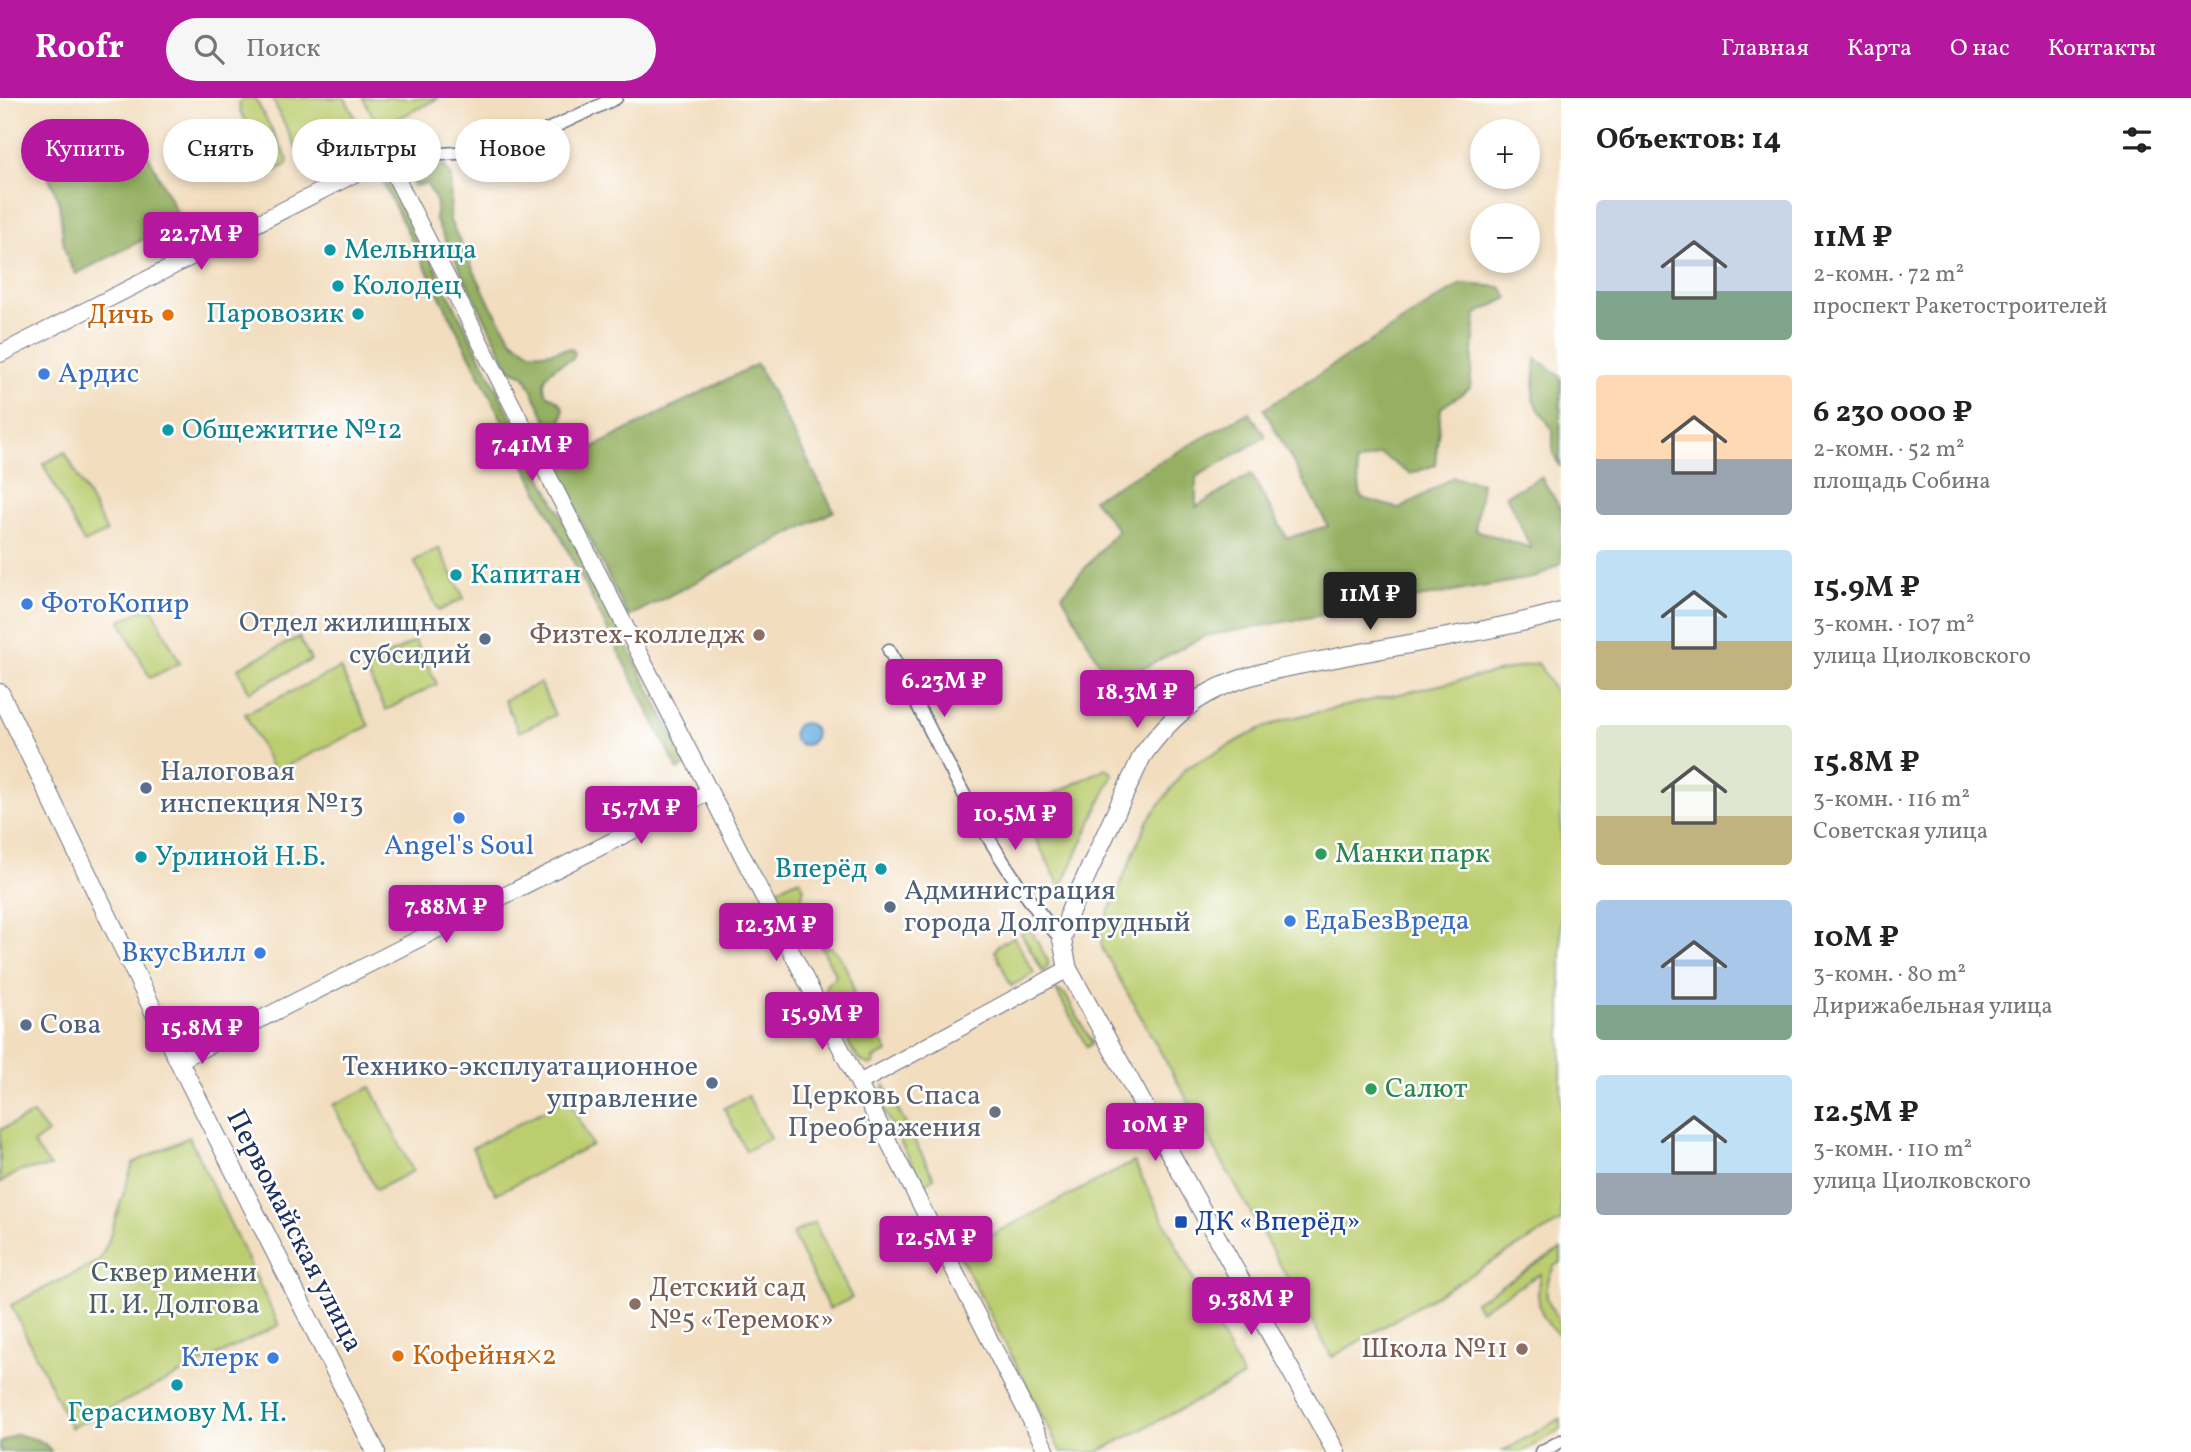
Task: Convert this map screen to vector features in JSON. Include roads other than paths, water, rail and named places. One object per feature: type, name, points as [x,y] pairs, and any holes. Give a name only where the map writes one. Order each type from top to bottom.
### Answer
[{"type":"main road","points":[[1336,1452],[1068,969],[1062,940],[1070,911],[1142,756],[1157,735],[1195,701],[1225,685],[1287,667],[1508,626],[1561,612]]},
{"type":"main road","name":"Первомайская улица","points":[[0,694],[178,1061],[376,1452]]},
{"type":"street","points":[[441,154],[470,152],[532,137],[616,98]]},
{"type":"street","points":[[0,354],[339,182]]},
{"type":"street","points":[[398,182],[1047,1452]]},
{"type":"street","points":[[889,650],[1004,866],[1062,940]]},
{"type":"street","points":[[178,1061],[709,792]]},
{"type":"street","points":[[859,1083],[1068,969]]},
{"type":"street","points":[[1541,1452],[1561,1441]]},
{"type":"water","points":[[804,723],[812,726],[815,734],[812,742],[804,745],[796,742],[793,734],[796,726]]},
{"type":"place","name":"Мельница","points":[[330,250]]},
{"type":"place","name":"Колодец","points":[[338,286]]},
{"type":"place","name":"Паровозик","points":[[358,314]]},
{"type":"place","name":"Дичь","points":[[168,315]]},
{"type":"place","name":"Ардис","points":[[44,374]]},
{"type":"place","name":"Общежитие №12","points":[[168,430]]},
{"type":"place","name":"Капитан","points":[[456,575]]},
{"type":"place","name":"ФотоКопир","points":[[27,604]]},
{"type":"place","name":"Физтех-колледж","points":[[759,635]]},
{"type":"place","name":"Отдел жилищных субсидий","points":[[485,639]]},
{"type":"place","name":"Налоговая инспекция №13","points":[[146,788]]},
{"type":"place","name":"Angel's Soul","points":[[459,818]]},
{"type":"place","name":"Манки парк","points":[[1321,854]]},
{"type":"place","name":"Урлиной Н.Б.","points":[[141,857]]},
{"type":"place","name":"Вперёд","points":[[881,869]]},
{"type":"place","name":"Администрация города Долгопрудный","points":[[890,907]]},
{"type":"place","name":"ЕдаБезВреда","points":[[1290,921]]},
{"type":"place","name":"ВкусВилл","points":[[260,953]]},
{"type":"place","name":"Сова","points":[[26,1025]]},
{"type":"place","name":"Технико-эксплуатационное управление","points":[[712,1083]]},
{"type":"place","name":"Салют","points":[[1371,1089]]},
{"type":"place","name":"Церковь Спаса Преображения","points":[[995,1112]]},
{"type":"place","name":"ДК «Вперёд»","points":[[1181,1222]]},
{"type":"place","name":"Детский сад №5 «Теремок»","points":[[635,1304]]},
{"type":"place","name":"Школа №11","points":[[1522,1349]]},
{"type":"place","name":"Кофейня×2","points":[[398,1356]]},
{"type":"place","name":"Клерк","points":[[273,1358]]},
{"type":"place","name":"Герасимову М. Н.","points":[[177,1385]]},
{"type":"park label","name":"Сквер имени П. И. Долгова","points":[[174,1289]]}]
